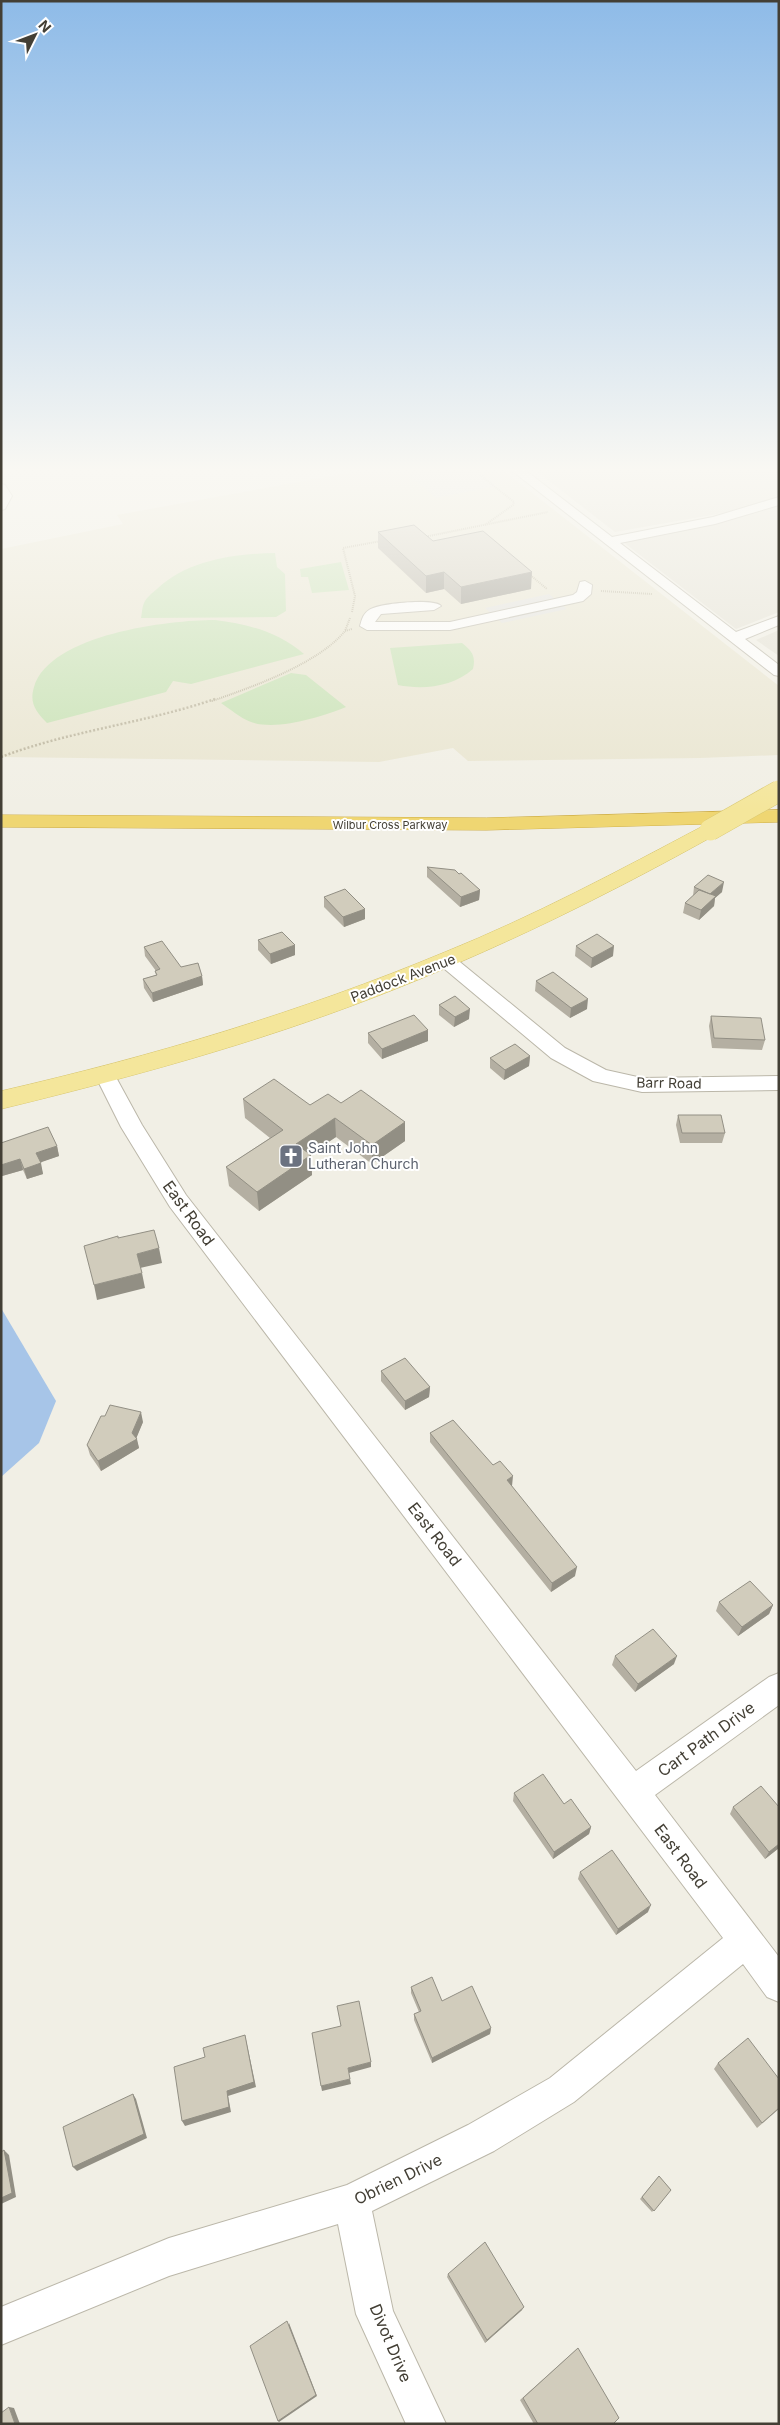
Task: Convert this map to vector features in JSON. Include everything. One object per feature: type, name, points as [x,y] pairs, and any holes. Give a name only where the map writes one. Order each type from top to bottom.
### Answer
[{"type":"highway","name":"Wilbur Cross Parkway","points":[[1,802],[390,806],[645,803],[779,798]]},
{"type":"highway","name":"Wilbur Cross Parkway","points":[[1,821],[410,825],[609,822],[779,816]]},
{"type":"main road","name":"Paddock Avenue","points":[[1,1100],[105,1075],[281,1022],[448,962],[602,890],[779,790]]},
{"type":"street","points":[[663,583],[779,672]]},
{"type":"street","points":[[434,606],[382,609],[370,616],[367,626],[450,626],[578,598],[584,594],[585,585]]},
{"type":"street","points":[[734,638],[779,620]]},
{"type":"street","name":"Barr Road","points":[[448,962],[558,1053],[600,1076],[642,1085],[779,1083]]},
{"type":"street","name":"East Road","points":[[105,1075],[132,1127],[178,1201],[779,1984]]},
{"type":"street","name":"Cart Path Drive","points":[[633,1792],[779,1686]]},
{"type":"street","name":"Obrien Drive","points":[[1,2326],[169,2257],[352,2202],[481,2138],[562,2090],[746,1941]]},
{"type":"street","name":"Divot Drive","points":[[352,2202],[375,2314],[426,2424]]},
{"type":"path","points":[[345,631],[354,608],[355,596],[352,583]]},
{"type":"path","points":[[1,757],[27,747],[165,714],[228,696],[312,658],[345,631],[367,626]]},
{"type":"shaded area","points":[[1,583],[648,583],[779,686],[779,755],[468,761],[453,748],[379,762],[1,757]]},
{"type":"shaded area","points":[[676,583],[779,583],[779,612],[736,629]]},
{"type":"shaded area","points":[[549,594],[567,609],[502,623],[485,608]]},
{"type":"shaded area","points":[[779,630],[779,656],[756,640]]},
{"type":"green space","points":[[164,583],[285,583],[286,611],[276,617],[141,618],[143,605],[153,592]]},
{"type":"green space","points":[[310,583],[347,583],[349,590],[312,593]]},
{"type":"green space","points":[[215,620],[262,630],[284,640],[304,654],[191,684],[173,681],[166,692],[47,723],[34,707],[32,698],[34,687],[44,669],[63,654],[86,643],[142,627]]},
{"type":"green space","points":[[462,643],[471,651],[474,661],[473,669],[465,675],[437,686],[417,687],[398,685],[390,648]]},
{"type":"green space","points":[[291,673],[306,675],[346,707],[312,719],[273,725],[251,722],[221,703]]},
{"type":"water","points":[[1,1308],[56,1401],[39,1443],[1,1477]]},
{"type":"building","points":[[457,583],[479,583],[461,587]]},
{"type":"building","points":[[427,867],[455,870],[480,890],[461,897]]},
{"type":"building","points":[[708,875],[724,882],[710,894],[694,887]]},
{"type":"building","points":[[345,889],[365,909],[343,917],[324,897]]},
{"type":"building","points":[[699,890],[716,896],[701,910],[685,903]]},
{"type":"building","points":[[282,932],[295,945],[270,954],[258,940]]},
{"type":"building","points":[[597,934],[614,946],[592,958],[576,946]]},
{"type":"building","points":[[162,941],[181,967],[198,963],[202,976],[152,993],[143,979],[157,975],[155,971],[160,969],[144,947]]},
{"type":"building","points":[[553,972],[588,999],[571,1008],[536,981]]},
{"type":"building","points":[[455,996],[470,1009],[455,1017],[439,1005]]},
{"type":"building","points":[[414,1015],[428,1030],[382,1049],[368,1033]]},
{"type":"building","points":[[711,1016],[761,1018],[765,1040],[714,1038]]},
{"type":"building","points":[[515,1044],[530,1056],[505,1070],[490,1058]]},
{"type":"building","points":[[274,1079],[310,1105],[328,1094],[341,1103],[361,1090],[405,1122],[372,1145],[335,1118],[296,1144],[311,1155],[257,1192],[226,1167],[283,1130],[243,1099]]},
{"type":"building","points":[[678,1115],[721,1115],[725,1133],[682,1133]]},
{"type":"building","points":[[48,1127],[57,1146],[36,1153],[41,1163],[24,1169],[20,1159],[1,1165],[1,1143]]},
{"type":"building","points":[[154,1230],[159,1248],[137,1254],[142,1273],[94,1285],[84,1246],[118,1236],[118,1238]]},
{"type":"building","points":[[405,1358],[430,1387],[405,1401],[381,1371]]},
{"type":"building","points":[[110,1405],[141,1412],[132,1433],[137,1439],[98,1461],[87,1445],[101,1416],[105,1416]]},
{"type":"building","points":[[453,1420],[493,1465],[500,1461],[513,1476],[507,1480],[577,1567],[552,1583],[430,1433]]},
{"type":"building","points":[[750,1581],[773,1605],[742,1627],[719,1602]]},
{"type":"building","points":[[653,1629],[677,1656],[638,1684],[615,1656]]},
{"type":"building","points":[[543,1774],[564,1804],[571,1799],[591,1827],[554,1852],[514,1793]]},
{"type":"building","points":[[761,1786],[779,1807],[779,1844],[769,1852],[733,1807]]},
{"type":"building","points":[[612,1850],[651,1905],[618,1929],[580,1872]]},
{"type":"building","points":[[432,1977],[442,2001],[472,1986],[491,2028],[432,2058],[414,2014],[421,2011],[411,1987]]},
{"type":"building","points":[[359,2001],[371,2062],[348,2068],[350,2079],[321,2086],[312,2033],[341,2026],[337,2006]]},
{"type":"building","points":[[245,2035],[254,2082],[227,2091],[229,2107],[182,2121],[174,2067],[205,2057],[203,2048]]},
{"type":"building","points":[[748,2038],[779,2079],[779,2108],[762,2123],[718,2063]]},
{"type":"building","points":[[133,2094],[144,2134],[73,2167],[63,2127]]},
{"type":"building","points":[[4,2150],[12,2193],[1,2198],[1,2152]]},
{"type":"building","points":[[659,2176],[671,2190],[654,2211],[642,2197]]},
{"type":"building","points":[[485,2242],[524,2307],[487,2340],[448,2274]]},
{"type":"building","points":[[287,2321],[316,2395],[278,2421],[250,2346]]},
{"type":"building","points":[[578,2348],[619,2418],[613,2424],[538,2424],[523,2398]]},
{"type":"building","points":[[9,2407],[15,2424],[1,2424],[1,2413]]},
{"type":"place","name":"Saint John Lutheran Church","points":[[291,1156]]}]
